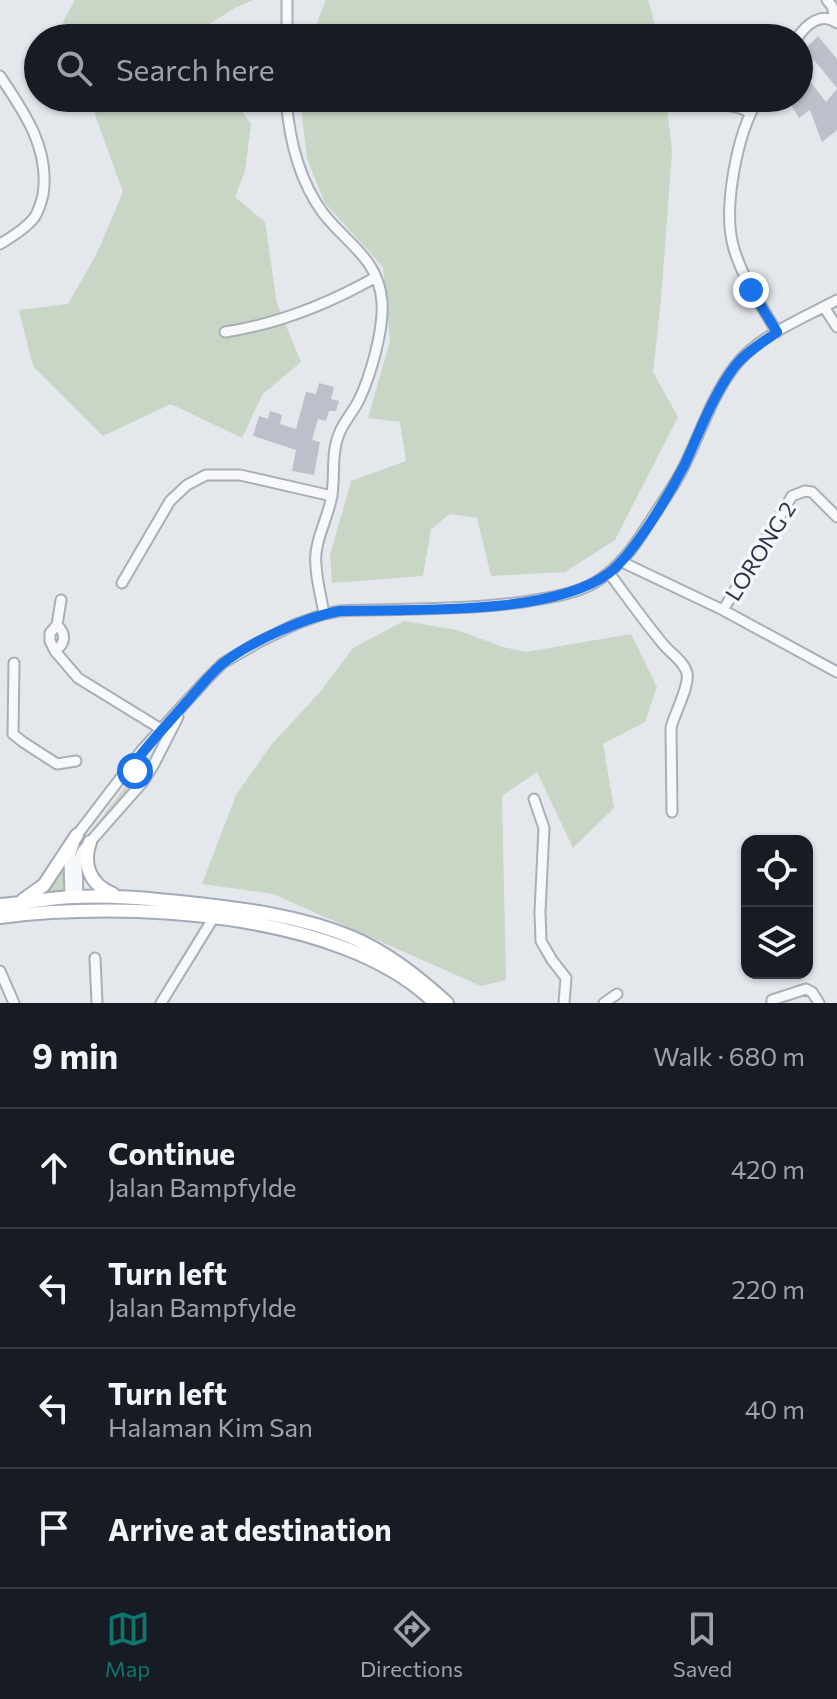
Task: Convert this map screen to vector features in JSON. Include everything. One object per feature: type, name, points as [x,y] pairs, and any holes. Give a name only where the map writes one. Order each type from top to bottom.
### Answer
[{"type":"main road","points":[[16,904],[44,885],[77,835]]},
{"type":"main road","points":[[90,842],[86,859],[88,872],[103,890],[119,896]]},
{"type":"main road","points":[[0,905],[119,896],[236,908],[293,919],[352,937],[386,955],[419,977],[447,1003]]},
{"type":"main road","points":[[73,900],[82,909],[214,917],[281,928],[346,948],[404,978],[435,1003]]},
{"type":"main road","points":[[0,917],[64,909],[73,900]]},
{"type":"main road","points":[[28,914],[114,912]]},
{"type":"street","points":[[287,0],[287,24]]},
{"type":"street","points":[[808,24],[835,21],[832,6],[827,0]]},
{"type":"street","points":[[0,76],[24,112],[38,144],[45,178],[41,203],[34,218],[0,244]]},
{"type":"street","points":[[288,112],[292,147],[309,192],[341,234],[361,252],[380,284],[382,306],[378,339],[366,384],[339,433],[330,510],[316,550],[315,562],[324,614]]},
{"type":"street","points":[[749,112],[736,158],[730,228],[741,269],[777,332]]},
{"type":"street","points":[[225,332],[282,319],[333,299],[376,277]]},
{"type":"street","points":[[73,900],[68,887],[69,860],[77,835],[142,750],[223,663],[259,642],[324,614],[354,610],[464,608],[543,599],[592,584],[622,562],[641,535],[679,475],[736,364],[777,332],[837,300]]},
{"type":"street","points":[[824,307],[837,327]]},
{"type":"street","points":[[122,583],[170,501],[187,485],[206,475],[240,475],[332,496]]},
{"type":"street","name":"LORONG 2","points":[[723,610],[792,496],[812,492],[837,517]]},
{"type":"street","points":[[622,562],[723,610],[837,672]]},
{"type":"street","points":[[609,573],[687,674],[671,728],[672,812]]},
{"type":"street","points":[[61,600],[57,625],[50,633],[55,651],[78,678],[161,729]]},
{"type":"street","points":[[14,663],[13,734],[57,764],[76,761]]},
{"type":"street","points":[[73,900],[77,863],[83,850],[142,783],[183,707]]},
{"type":"street","points":[[128,772],[139,772],[143,776],[142,783]]},
{"type":"street","points":[[534,799],[544,828],[541,941],[566,978],[564,1003]]},
{"type":"street","points":[[161,1003],[214,917]]},
{"type":"street","points":[[95,958],[97,1003]]},
{"type":"street","points":[[0,971],[14,1003]]},
{"type":"street","points":[[772,1003],[772,1000],[806,989],[819,1003]]},
{"type":"street","points":[[604,1003],[617,994]]},
{"type":"green space","points":[[75,0],[253,0],[209,24],[63,24]]},
{"type":"green space","points":[[326,0],[648,0],[655,24],[317,24]]},
{"type":"green space","points":[[94,112],[242,112],[251,124],[245,171],[235,197],[265,222],[277,304],[301,362],[262,395],[242,438],[171,404],[103,436],[33,366],[19,310],[68,304],[97,253],[123,192]]},
{"type":"green space","points":[[302,112],[668,112],[672,152],[653,372],[678,417],[615,540],[565,572],[491,576],[477,518],[450,514],[431,529],[423,576],[332,583],[330,555],[351,481],[406,461],[400,422],[368,418],[390,341],[383,267],[325,203],[307,159]]},
{"type":"green space","points":[[404,621],[457,630],[526,652],[631,634],[657,687],[645,722],[603,744],[614,808],[573,848],[537,772],[502,796],[506,980],[481,986],[273,894],[202,884],[236,795],[271,745],[321,691],[353,648]]},
{"type":"green space","points":[[135,774],[140,778],[80,846]]},
{"type":"green space","points":[[65,861],[66,894],[40,895]]},
{"type":"building","points":[[818,36],[837,59],[837,88],[813,59],[813,41]]},
{"type":"building","points":[[813,85],[826,102],[837,89],[837,130],[822,142],[811,112]]},
{"type":"building","points":[[319,383],[334,387],[331,399],[339,401],[336,411],[329,411],[326,421],[318,419],[312,440],[320,442],[314,475],[292,471],[296,450],[253,436],[259,416],[268,419],[270,411],[282,415],[280,424],[296,429],[306,392],[316,394]]},
{"type":"route","points":[[135,771],[128,772],[142,750],[223,663],[296,624],[340,611],[464,608],[543,599],[573,592],[609,573],[622,562],[679,475],[736,364],[777,332],[751,290]]}]
